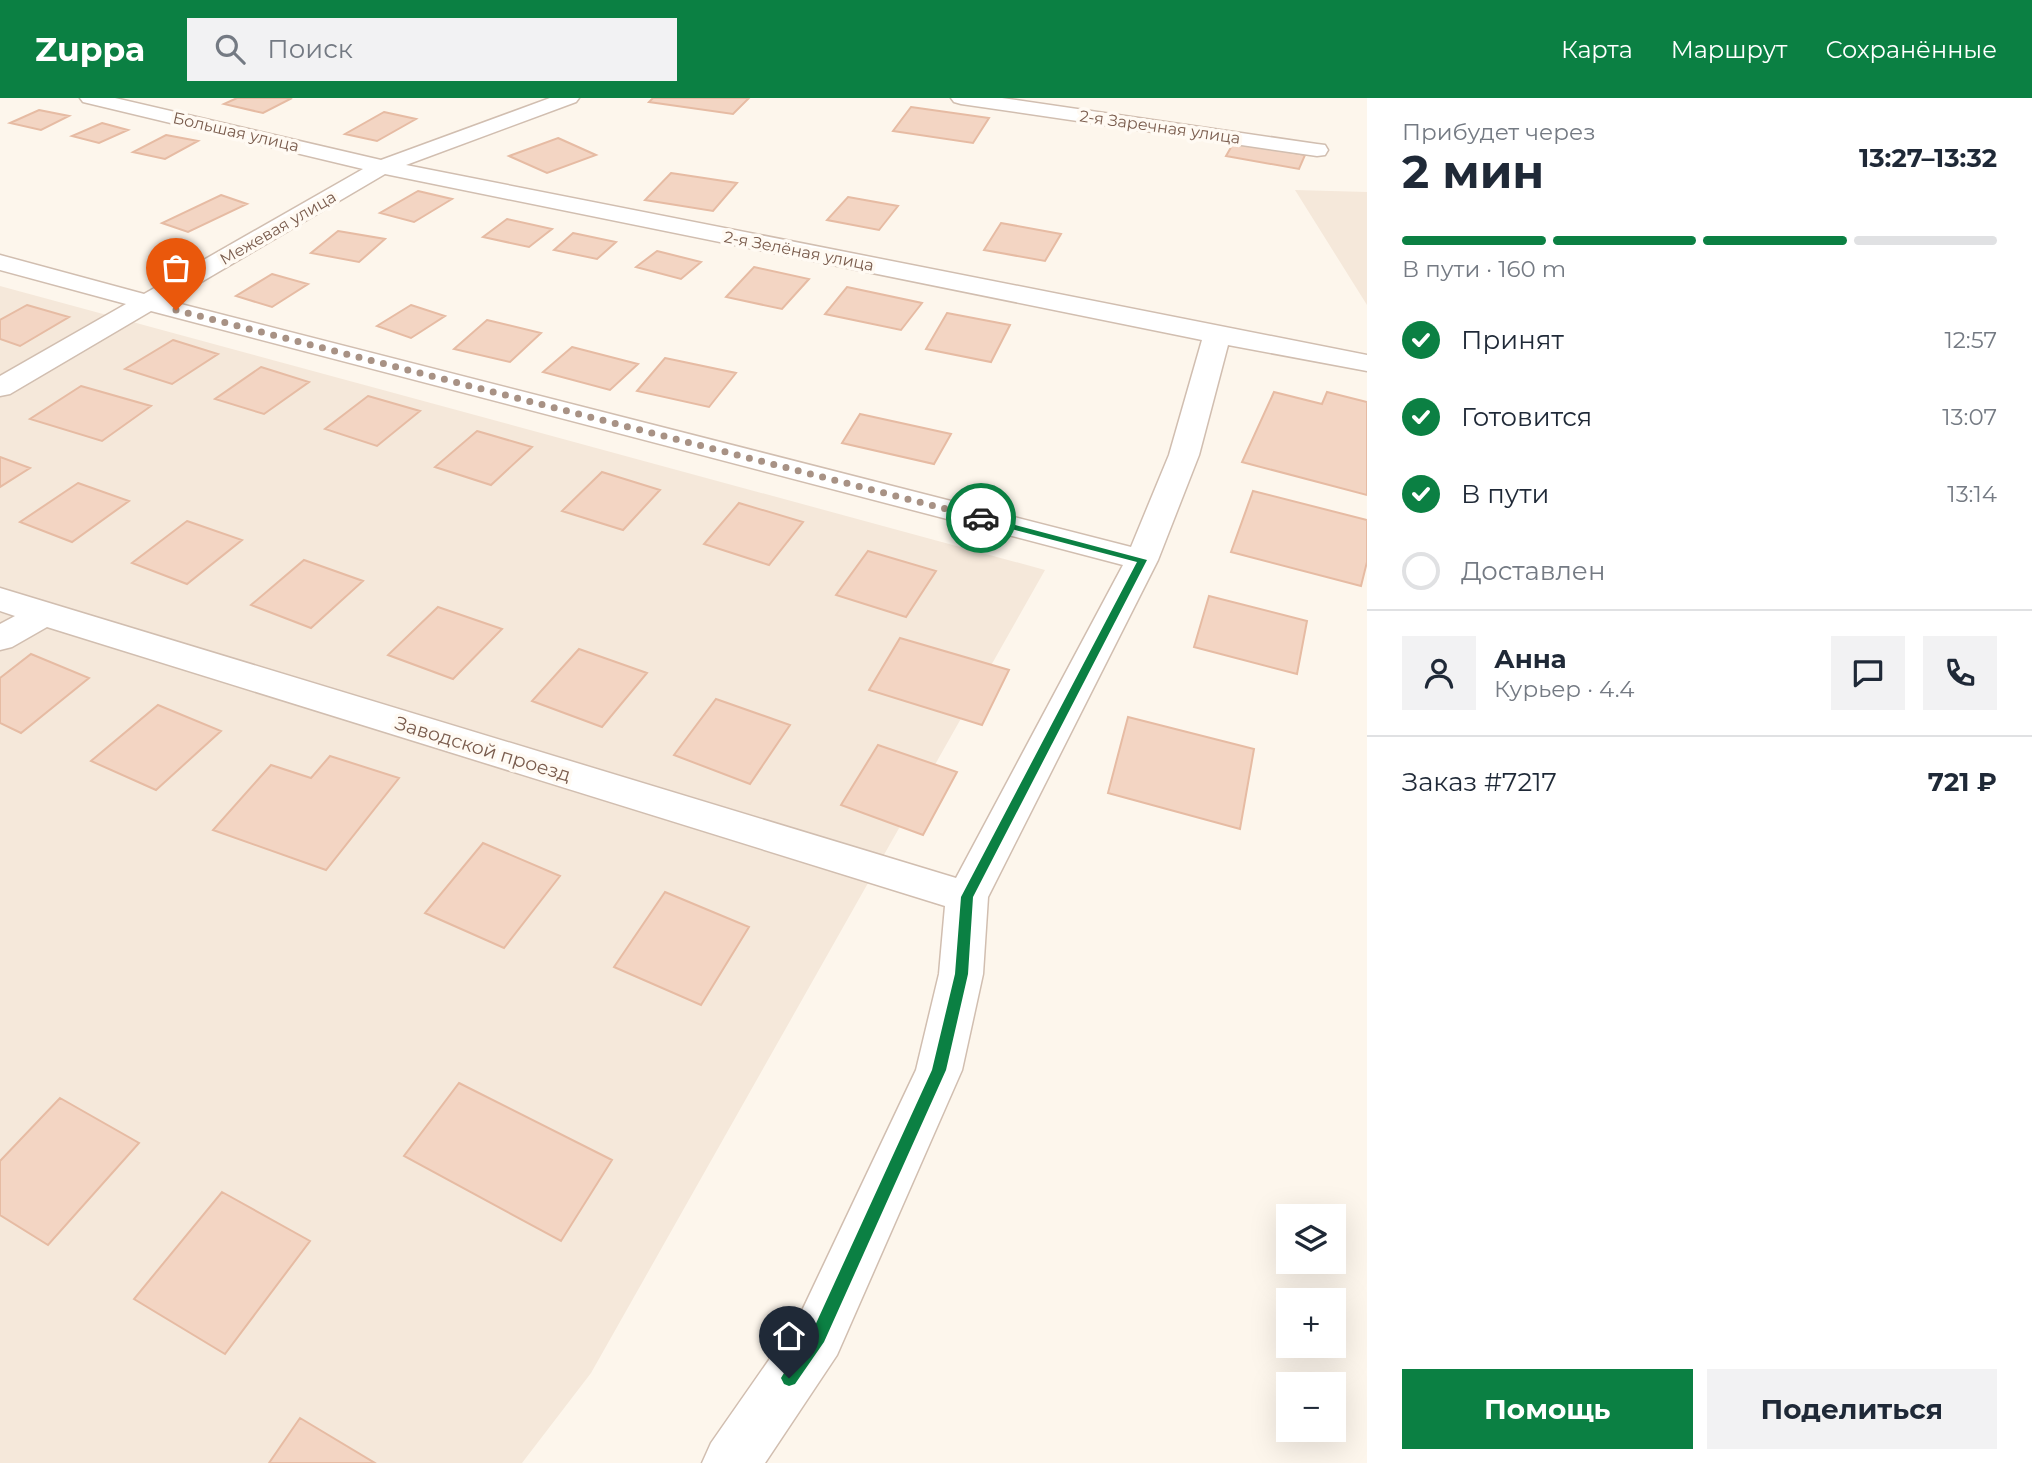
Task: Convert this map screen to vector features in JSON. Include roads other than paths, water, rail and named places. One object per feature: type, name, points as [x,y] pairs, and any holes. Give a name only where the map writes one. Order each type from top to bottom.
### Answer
[{"type":"street","name":"Большая улица","points":[[90,98],[382,167]]},
{"type":"street","name":"Межевая улица","points":[[0,388],[382,167],[569,98]]},
{"type":"street","name":"2-я Заречная улица","points":[[961,98],[1317,150]]},
{"type":"street","name":"2-я Зелёная улица","points":[[382,167],[1367,363]]},
{"type":"street","points":[[0,262],[1142,560]]},
{"type":"street","points":[[731,1463],[818,1336],[939,1070],[961,974],[967,897],[1142,560],[1184,455],[1217,335]]},
{"type":"street","name":"Заводской проезд","points":[[0,599],[967,897]]},
{"type":"street","points":[[0,639],[43,614]]}]
